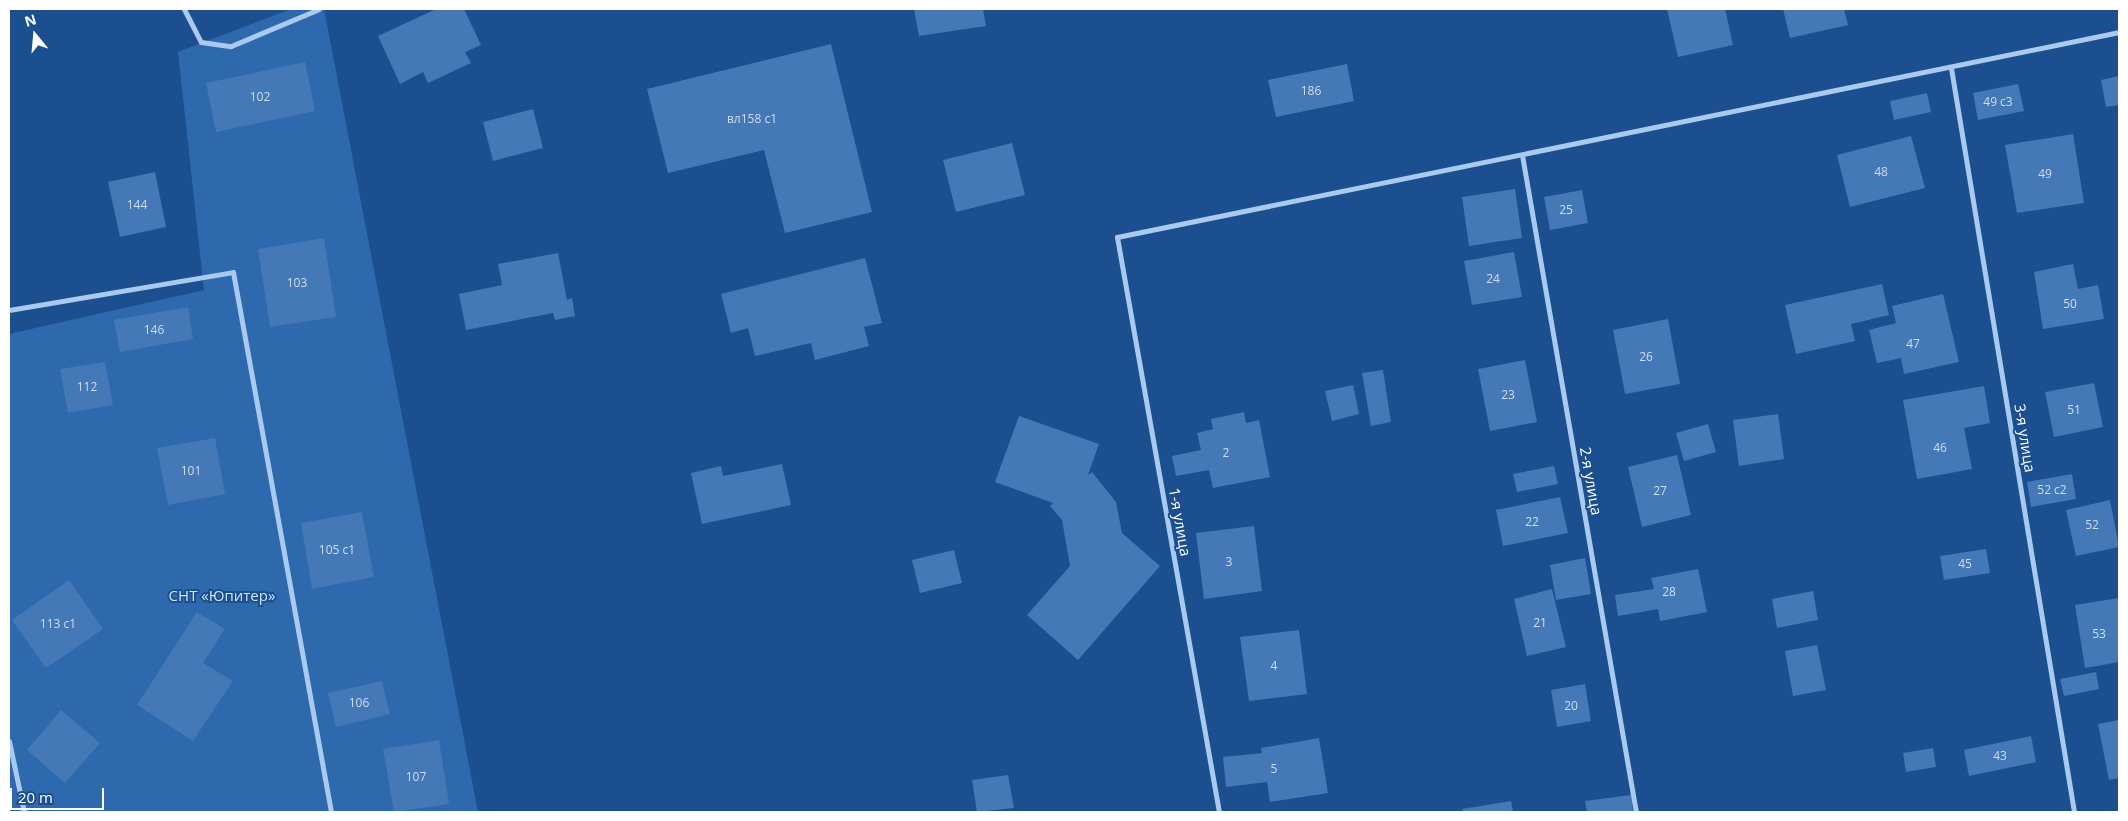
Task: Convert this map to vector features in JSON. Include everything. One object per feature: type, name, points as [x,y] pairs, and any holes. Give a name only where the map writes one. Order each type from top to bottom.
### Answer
[{"type":"street","points":[[184,9],[201,42],[231,46],[319,9]]},
{"type":"street","points":[[1522,155],[1952,68],[2119,32]]},
{"type":"street","name":"3-я улица","points":[[1952,68],[2074,812]]},
{"type":"street","name":"1-я улица","points":[[1219,812],[1117,237],[1522,155]]},
{"type":"street","name":"2-я улица","points":[[1522,155],[1636,812]]},
{"type":"street","points":[[9,310],[233,272],[331,812]]},
{"type":"street","points":[[9,742],[24,812]]},
{"type":"green space","name":"СНТ «Юпитер»","points":[[291,9],[324,9],[478,812],[9,812],[9,334],[204,290],[178,52]]},
{"type":"building","points":[[436,9],[464,9],[481,45],[465,52],[471,63],[428,83],[423,72],[400,84],[378,36]]},
{"type":"building","points":[[914,9],[983,9],[986,26],[919,36]]},
{"type":"building","points":[[1667,9],[1725,9],[1733,45],[1678,57]]},
{"type":"building","points":[[1783,9],[1844,9],[1848,25],[1790,38]]},
{"type":"building","points":[[831,44],[872,212],[785,233],[764,150],[668,173],[647,89]]},
{"type":"building","points":[[305,62],[315,111],[216,132],[206,83]]},
{"type":"building","points":[[1347,64],[1354,101],[1276,117],[1268,80]]},
{"type":"building","points":[[2119,76],[2119,105],[2106,107],[2101,80]]},
{"type":"building","points":[[2018,84],[2024,111],[1978,120],[1973,93]]},
{"type":"building","points":[[1927,93],[1931,112],[1894,120],[1890,101]]},
{"type":"building","points":[[533,109],[543,148],[493,161],[483,122]]},
{"type":"building","points":[[2073,134],[2084,203],[2017,213],[2005,145]]},
{"type":"building","points":[[1911,136],[1925,188],[1850,207],[1837,155]]},
{"type":"building","points":[[1012,143],[1025,195],[956,212],[943,160]]},
{"type":"building","points":[[155,172],[166,227],[120,237],[108,182]]},
{"type":"building","points":[[1515,189],[1522,238],[1469,246],[1462,197]]},
{"type":"building","points":[[1582,190],[1588,223],[1550,230],[1544,197]]},
{"type":"building","points":[[324,238],[336,317],[270,327],[258,249]]},
{"type":"building","points":[[1514,252],[1522,297],[1472,305],[1464,261]]},
{"type":"building","points":[[558,253],[567,300],[572,298],[575,316],[555,320],[553,313],[466,330],[459,294],[502,285],[498,264]]},
{"type":"building","points":[[865,258],[882,323],[864,327],[869,346],[815,360],[811,343],[755,356],[748,328],[731,333],[721,294]]},
{"type":"building","points":[[2073,264],[2078,289],[2098,285],[2104,319],[2043,329],[2034,272]]},
{"type":"building","points":[[1882,284],[1889,315],[1851,324],[1855,341],[1796,354],[1785,305]]},
{"type":"building","points":[[1943,294],[1959,362],[1904,374],[1901,358],[1877,363],[1869,330],[1896,323],[1892,306]]},
{"type":"building","points":[[188,307],[193,339],[120,352],[114,320]]},
{"type":"building","points":[[1668,319],[1680,384],[1625,394],[1613,330]]},
{"type":"building","points":[[1525,360],[1537,422],[1490,431],[1478,369]]},
{"type":"building","points":[[105,362],[113,405],[68,413],[60,369]]},
{"type":"building","points":[[1383,370],[1391,422],[1371,426],[1362,373]]},
{"type":"building","points":[[2094,383],[2103,427],[2054,437],[2045,392]]},
{"type":"building","points":[[1353,385],[1359,414],[1332,421],[1325,391]]},
{"type":"building","points":[[1984,386],[1990,423],[1964,428],[1972,469],[1917,479],[1903,400]]},
{"type":"building","points":[[1244,412],[1246,423],[1259,420],[1270,477],[1213,488],[1209,470],[1176,476],[1172,456],[1201,450],[1197,433],[1213,429],[1211,419]]},
{"type":"building","points":[[1778,414],[1784,459],[1739,466],[1733,420]]},
{"type":"building","points":[[1019,416],[1099,444],[1088,475],[1092,472],[1116,502],[1122,533],[1160,566],[1078,660],[1027,615],[1070,566],[1062,520],[1050,506],[1053,503],[995,482]]},
{"type":"building","points":[[1708,424],[1716,452],[1684,461],[1676,433]]},
{"type":"building","points":[[215,438],[225,494],[168,505],[157,448]]},
{"type":"building","points":[[1677,455],[1691,515],[1642,527],[1628,467]]},
{"type":"building","points":[[782,464],[791,505],[702,524],[691,473],[721,466],[723,476]]},
{"type":"building","points":[[1554,466],[1558,484],[1517,492],[1513,474]]},
{"type":"building","points":[[2072,474],[2076,499],[2031,507],[2027,482]]},
{"type":"building","points":[[1560,497],[1568,533],[1503,546],[1496,510]]},
{"type":"building","points":[[2110,500],[2119,547],[2076,556],[2066,510]]},
{"type":"building","points":[[362,512],[374,577],[312,589],[301,523]]},
{"type":"building","points":[[1254,526],[1262,591],[1204,599],[1196,533]]},
{"type":"building","points":[[1986,549],[1990,573],[1944,580],[1940,556]]},
{"type":"building","points":[[954,550],[962,583],[920,593],[912,560]]},
{"type":"building","points":[[1585,558],[1591,594],[1556,600],[1550,565]]},
{"type":"building","points":[[1698,569],[1707,612],[1660,621],[1658,609],[1618,616],[1615,595],[1654,589],[1651,578]]},
{"type":"building","points":[[69,580],[103,629],[46,668],[12,620]]},
{"type":"building","points":[[1552,589],[1566,647],[1527,656],[1514,599]]},
{"type":"building","points":[[1813,591],[1818,620],[1777,628],[1772,599]]},
{"type":"building","points":[[2119,598],[2119,662],[2085,668],[2075,605]]},
{"type":"building","points":[[197,612],[225,629],[203,663],[233,681],[193,741],[137,705]]},
{"type":"building","points":[[1299,630],[1307,694],[1249,701],[1240,637]]},
{"type":"building","points":[[1817,645],[1826,690],[1793,696],[1785,651]]},
{"type":"building","points":[[2096,672],[2099,689],[2064,696],[2060,679]]},
{"type":"building","points":[[382,681],[390,714],[336,727],[328,693]]},
{"type":"building","points":[[1585,684],[1591,721],[1557,727],[1551,690]]},
{"type":"building","points":[[61,710],[100,743],[65,783],[27,750]]},
{"type":"building","points":[[2119,720],[2119,778],[2109,780],[2098,724]]},
{"type":"building","points":[[2031,736],[2036,762],[1969,776],[1964,750]]},
{"type":"building","points":[[1319,738],[1328,793],[1270,802],[1267,782],[1226,787],[1223,757],[1262,753],[1261,748]]},
{"type":"building","points":[[439,740],[449,804],[394,812],[383,749]]},
{"type":"building","points":[[1933,748],[1936,767],[1906,772],[1903,753]]},
{"type":"building","points":[[1008,775],[1014,808],[977,812],[972,780]]},
{"type":"building","points":[[1631,795],[1633,812],[1587,812],[1585,801]]},
{"type":"building","points":[[1511,801],[1513,812],[1463,812],[1462,809]]}]
